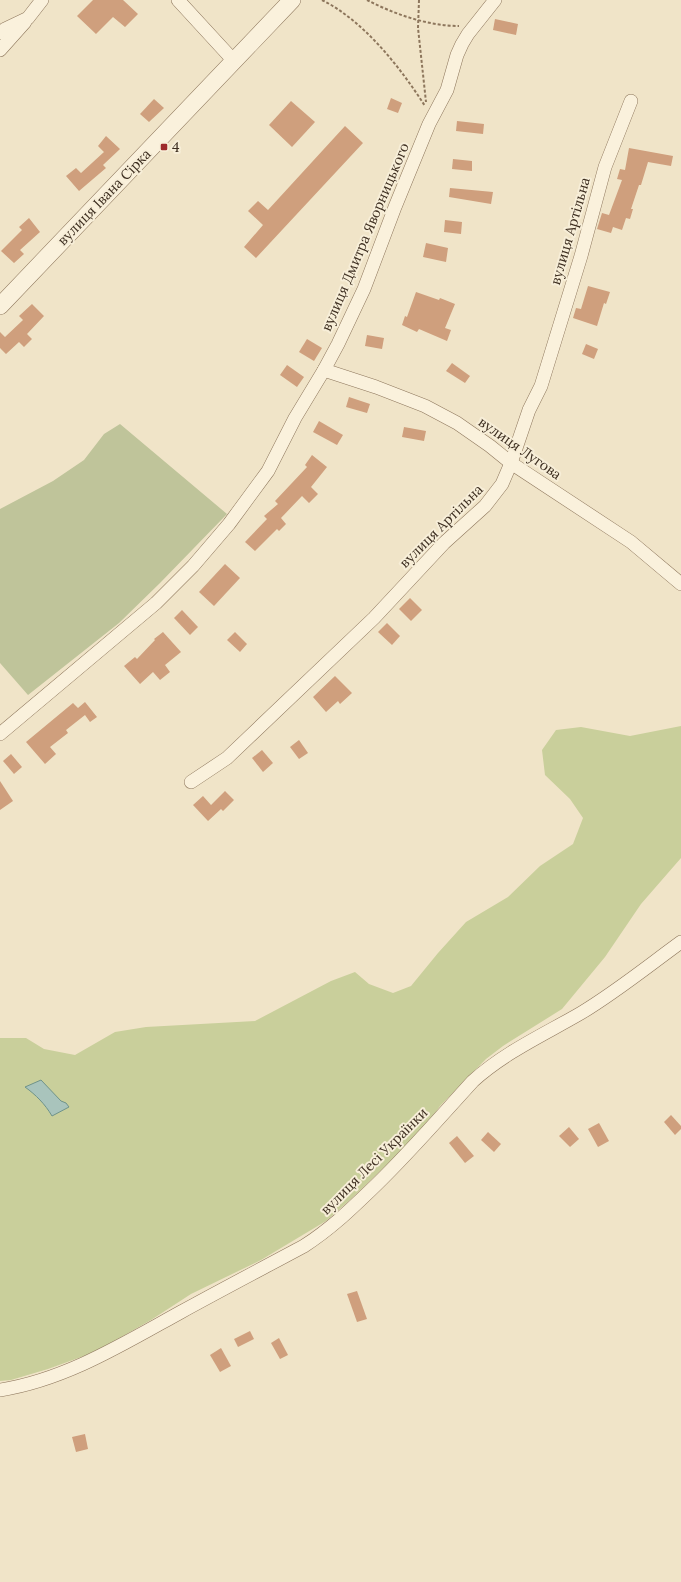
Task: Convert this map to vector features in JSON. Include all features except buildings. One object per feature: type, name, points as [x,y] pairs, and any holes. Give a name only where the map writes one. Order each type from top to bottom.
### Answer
[{"type":"street","points":[[0,50],[42,0]]},
{"type":"street","points":[[178,0],[234,61]]},
{"type":"street","name":"вулиця Івана Сірка","points":[[0,306],[292,0]]},
{"type":"street","name":"вулиця Дмитра Яворницького","points":[[0,734],[156,603],[192,566],[229,524],[268,471],[295,418],[324,370],[364,289],[395,207],[429,124],[446,90],[457,55],[468,34],[495,0]]},
{"type":"street","points":[[0,33],[28,18]]},
{"type":"street","name":"вулиця Артільна","points":[[192,782],[227,758],[374,618],[444,543],[485,506],[502,484],[511,463],[529,410],[541,386],[581,256],[605,167],[631,101]]},
{"type":"street","name":"вулиця Лугова","points":[[324,370],[376,387],[425,406],[457,423],[511,463],[631,542],[681,584]]},
{"type":"street","name":"вулиця Лесі Українки","points":[[0,1390],[20,1386],[68,1371],[125,1343],[322,1235],[345,1216],[404,1157],[484,1071],[604,998],[681,942]]},
{"type":"path","points":[[322,0],[351,18],[392,60],[426,107],[418,19],[419,0]]},
{"type":"path","points":[[368,0],[397,13],[438,24],[474,26]]},
{"type":"green space","points":[[120,424],[227,514],[119,623],[28,695],[0,663],[0,509],[53,481],[84,460],[104,434]]},
{"type":"green space","points":[[681,726],[681,858],[641,904],[605,957],[562,1009],[503,1046],[486,1059],[440,1106],[423,1130],[326,1221],[261,1260],[191,1294],[151,1320],[95,1352],[48,1369],[11,1380],[0,1381],[0,1038],[26,1038],[44,1049],[75,1055],[115,1032],[146,1027],[255,1021],[331,981],[355,972],[369,984],[393,993],[411,986],[466,922],[508,897],[540,866],[573,844],[583,818],[570,799],[545,775],[542,750],[556,730],[581,727],[630,736]]},
{"type":"water","points":[[41,1080],[61,1101],[66,1103],[69,1107],[52,1116],[40,1100],[25,1087]]},
{"type":"place","name":"4","points":[[164,147]]}]
